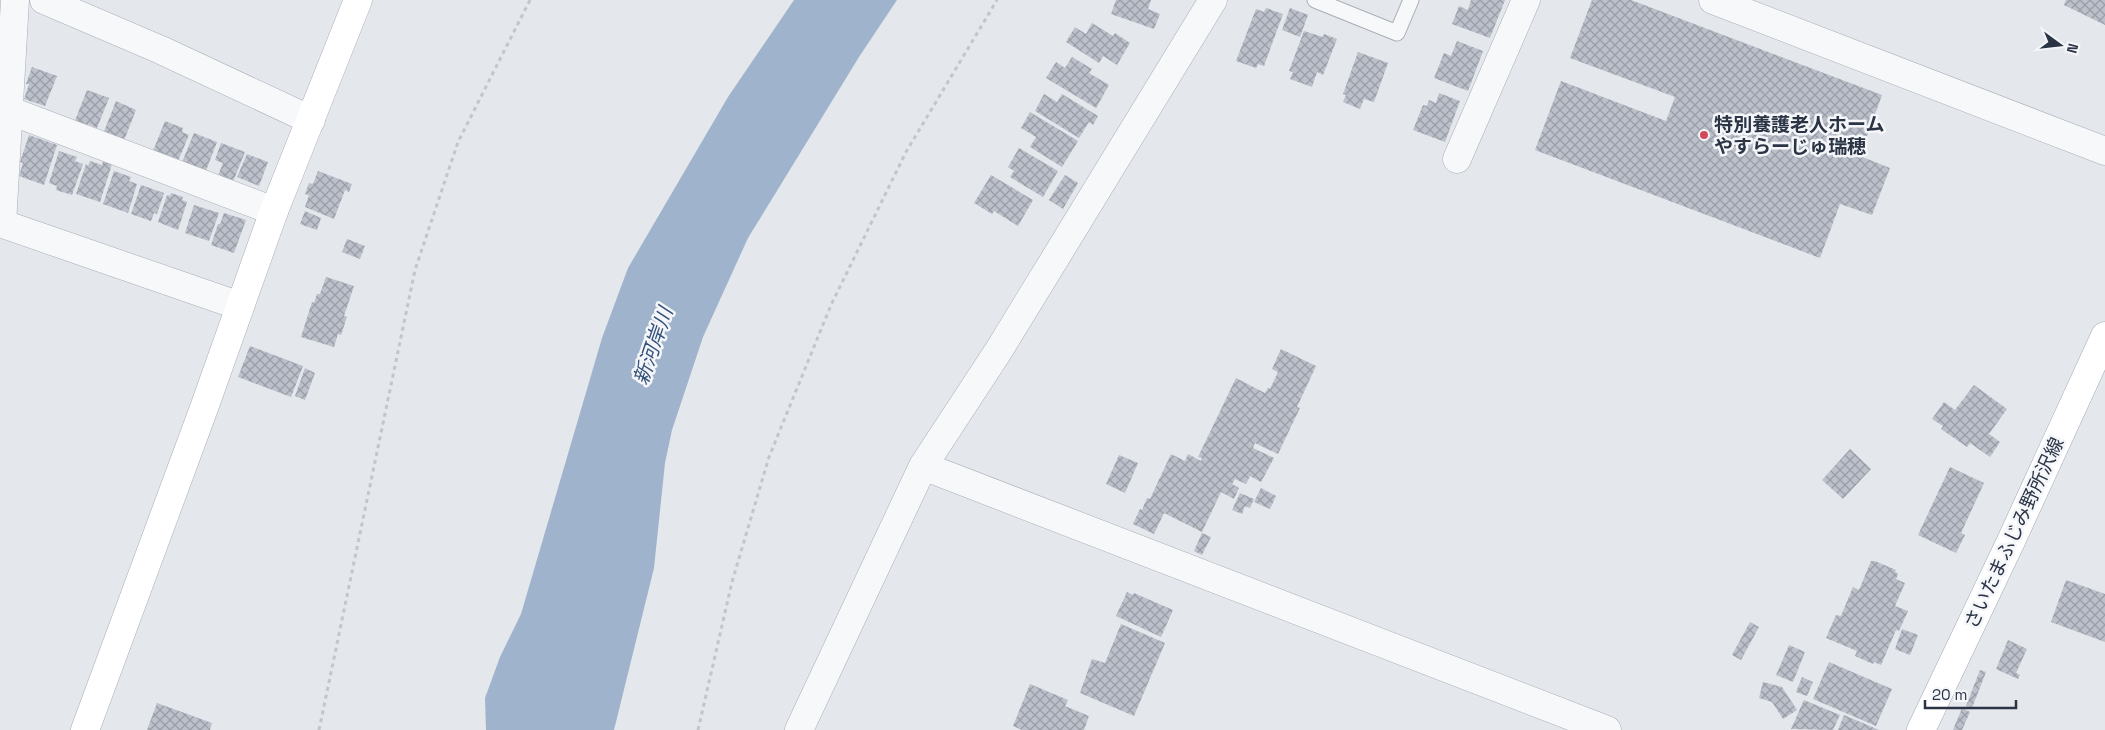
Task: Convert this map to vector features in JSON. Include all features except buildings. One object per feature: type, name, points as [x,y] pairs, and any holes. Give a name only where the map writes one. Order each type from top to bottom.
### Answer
[{"type":"street","points":[[15,0],[1,223],[240,306]]},
{"type":"street","points":[[44,0],[161,50],[311,120]]},
{"type":"street","points":[[85,730],[204,408],[274,211],[358,0]]},
{"type":"street","points":[[799,730],[923,466],[999,350],[1212,0]]},
{"type":"street","points":[[1457,159],[1526,0]]},
{"type":"street","points":[[1713,0],[2105,151]]},
{"type":"street","points":[[8,110],[274,211]]},
{"type":"street","name":"さいたまふじみ野所沢線","points":[[1921,730],[2011,541],[2105,336]]},
{"type":"street","points":[[923,466],[1607,730]]},
{"type":"lane","points":[[1315,0],[1397,33],[1411,0]]},
{"type":"path","points":[[319,730],[415,270],[458,142],[530,0]]},
{"type":"path","points":[[698,730],[732,582],[769,457],[831,305],[906,152],[997,0]]},
{"type":"water","name":"新河岸川","points":[[794,0],[897,0],[859,57],[748,238],[703,337],[672,430],[665,463],[654,568],[614,730],[486,730],[485,698],[500,657],[521,614],[602,338],[628,268],[728,97]]},
{"type":"place","name":"特別養護老人ホーム やすらーじゅ瑞穂","points":[[1704,135]]}]
